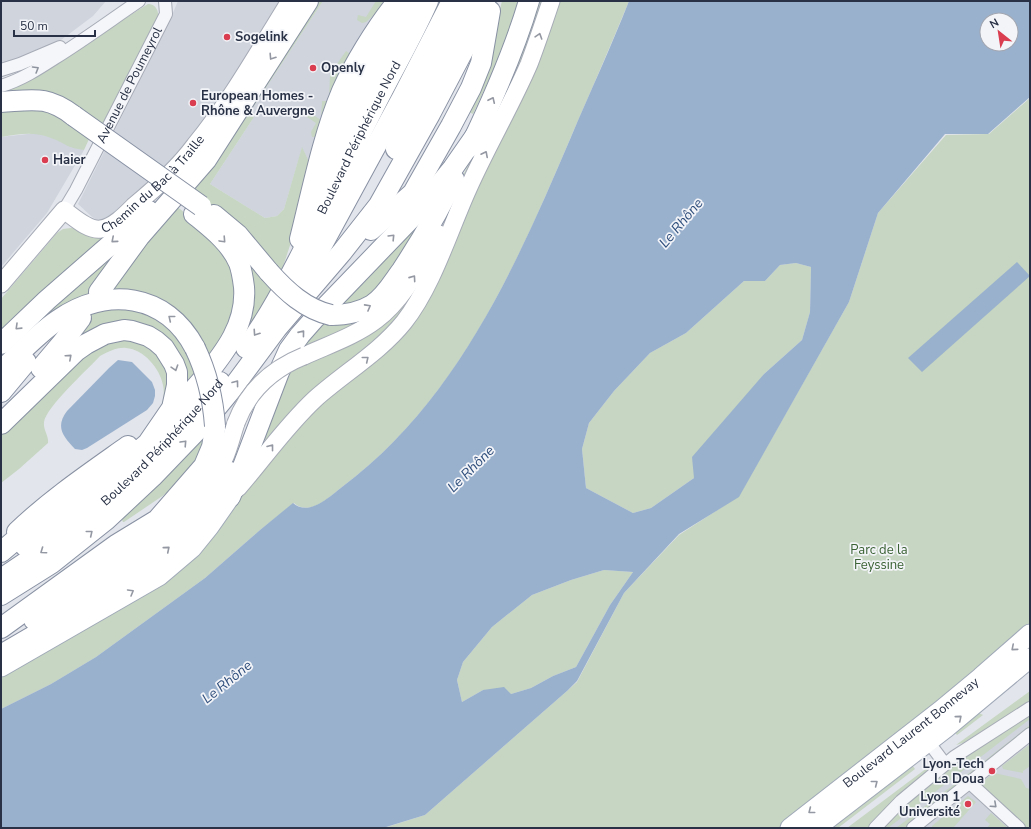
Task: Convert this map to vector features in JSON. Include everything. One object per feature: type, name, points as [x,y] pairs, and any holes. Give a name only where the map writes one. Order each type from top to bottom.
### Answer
[{"type":"highway","points":[[99,292],[139,237],[198,170],[218,142],[308,1]]},
{"type":"highway","name":"Boulevard Périphérique Nord","points":[[296,278],[326,140],[342,92],[352,71],[383,20],[398,1]]},
{"type":"highway","name":"Boulevard Périphérique Nord","points":[[296,278],[340,117],[389,23],[404,1]]},
{"type":"highway","points":[[296,278],[342,136],[358,97],[395,25],[411,1]]},
{"type":"highway","name":"Boulevard Périphérique Nord","points":[[277,328],[360,109],[400,30],[417,1]]},
{"type":"highway","name":"Boulevard Périphérique Nord","points":[[296,278],[365,112],[423,1]]},
{"type":"highway","name":"Boulevard Périphérique Nord","points":[[1,579],[68,532],[123,486],[195,411],[223,378],[296,278],[343,171],[370,115],[414,33],[428,1]]},
{"type":"highway","points":[[364,193],[377,140],[376,129],[444,1]]},
{"type":"highway","points":[[296,278],[370,157],[452,1]]},
{"type":"highway","points":[[296,278],[458,1]]},
{"type":"highway","points":[[296,278],[320,264],[340,234],[413,104],[464,1]]},
{"type":"highway","points":[[342,252],[465,14],[469,1]]},
{"type":"highway","points":[[1,102],[31,100],[52,102],[60,106],[198,210],[233,230],[251,249],[269,272],[287,291],[301,302],[311,308],[331,315],[344,314],[363,310],[373,304],[388,290],[438,212],[476,135],[505,71],[519,34],[529,1]]},
{"type":"highway","points":[[342,252],[387,206],[436,118],[487,4]]},
{"type":"highway","points":[[342,252],[412,193],[422,179],[472,88],[481,63],[486,35],[487,4]]},
{"type":"highway","points":[[230,497],[289,350],[300,335],[340,290],[417,212],[453,168],[476,135]]},
{"type":"highway","points":[[370,157],[377,140]]},
{"type":"highway","points":[[1,344],[47,300],[198,170]]},
{"type":"highway","points":[[1,552],[164,421],[212,368],[229,345],[239,325],[244,303],[245,293],[242,271],[236,256],[198,210]]},
{"type":"highway","name":"Boulevard Périphérique Nord","points":[[6,604],[52,563],[106,520],[152,477],[203,424],[277,328],[342,252]]},
{"type":"highway","points":[[1,408],[42,367],[63,342],[82,312],[99,301],[117,299],[137,301],[157,307],[180,325],[196,348],[207,376],[212,395],[218,444],[215,462],[204,480],[161,524],[112,568],[22,628],[1,638]]},
{"type":"highway","points":[[1,371],[51,325],[69,313],[82,312]]},
{"type":"highway","points":[[1,392],[60,324],[72,313],[82,312]]},
{"type":"highway","points":[[1,424],[64,362],[86,344],[105,334],[124,330],[140,333],[156,341],[167,352],[177,372],[178,385],[176,399],[164,421],[148,443],[84,500],[39,537],[1,562]]},
{"type":"highway","points":[[1,655],[110,592],[164,552],[182,536],[222,488],[265,409]]},
{"type":"highway","points":[[1,538],[25,515],[89,466],[164,421]]},
{"type":"highway","points":[[1,547],[28,521],[73,486],[164,421]]},
{"type":"highway","points":[[77,610],[129,568],[184,489],[204,466],[212,447],[215,427]]},
{"type":"highway","points":[[6,604],[33,597],[184,489]]},
{"type":"highway","points":[[1,558],[68,507],[84,500]]},
{"type":"highway","points":[[1,628],[116,546],[161,524]]},
{"type":"highway","points":[[1,634],[161,524]]},
{"type":"main road","name":"Chemin du Bac à Traille","points":[[64,210],[80,222],[93,229],[101,229],[110,226],[120,219],[162,183],[194,147],[215,120],[290,1]]},
{"type":"main road","points":[[1,667],[149,582],[169,568],[192,548],[230,497],[294,420],[323,393],[378,348],[404,322],[430,277],[452,230],[468,189],[528,65],[551,1]]},
{"type":"main road","points":[[161,524],[198,498],[208,485],[224,460],[244,405],[257,388],[277,370],[367,326],[391,307],[417,271],[468,189]]},
{"type":"main road","name":"Avenue de Poumeyrol","points":[[1,284],[64,210]]},
{"type":"main road","name":"Boulevard Laurent Bonnevay","points":[[816,828],[923,735],[981,677],[1030,634]]},
{"type":"main road","name":"Boulevard Laurent Bonnevay","points":[[790,828],[1030,658]]},
{"type":"street","points":[[1,70],[59,48],[139,1]]},
{"type":"street","points":[[1,86],[34,71],[77,44],[139,1]]},
{"type":"street","name":"Avenue de Poumeyrol","points":[[64,210],[76,190],[166,14],[165,1]]},
{"type":"street","points":[[876,828],[901,801],[945,764],[1030,708]]},
{"type":"street","points":[[913,828],[1030,734]]},
{"type":"street","points":[[923,735],[945,764]]},
{"type":"street","points":[[970,783],[1019,828]]},
{"type":"shaded area","points":[[1,1],[106,1],[93,16],[57,43],[1,65]]},
{"type":"shaded area","points":[[178,1],[284,1],[189,144],[125,207],[106,219],[98,221],[78,204],[169,22]]},
{"type":"shaded area","points":[[323,1],[391,1],[312,168],[302,148],[284,209],[277,216],[265,218],[210,184],[254,117],[250,112]]},
{"type":"shaded area","points":[[37,133],[84,150],[47,213],[1,267],[1,137]]},
{"type":"shaded area","name":"Lyon-Tech La Doua","points":[[1030,714],[1030,828],[880,828]]},
{"type":"green space","points":[[315,1],[323,1],[250,112],[254,117],[210,184],[265,218],[277,216],[284,209],[302,147],[312,168],[280,276],[187,190]]},
{"type":"green space","points":[[376,1],[389,1],[366,22],[362,23],[357,20],[358,15],[366,17]]},
{"type":"green space","points":[[502,1],[521,1],[509,36],[473,114],[465,110],[487,62]]},
{"type":"green space","points":[[536,1],[547,1],[522,69],[478,156],[373,317],[297,353],[323,319],[356,318],[456,189],[503,97]]},
{"type":"green space","points":[[555,1],[629,1],[552,181],[507,279],[481,326],[452,371],[420,413],[383,452],[325,500],[313,507],[306,508],[300,507],[294,503],[260,530],[205,578],[96,657],[51,684],[1,709],[1,678],[161,583],[233,505],[286,436],[390,344]]},
{"type":"green space","points":[[148,4],[153,5],[156,8],[158,18],[102,125],[1,94],[1,91],[40,72]]},
{"type":"green space","points":[[346,51],[353,56],[319,133],[315,137],[312,137],[311,132],[316,123],[304,115],[307,111],[321,120],[322,101],[329,101],[330,74]]},
{"type":"green space","name":"Parc de la Feyssine","points":[[1030,98],[1030,628],[781,828],[384,828],[425,815],[577,682],[624,593],[679,535],[739,496],[849,302],[878,213],[946,135],[989,134]]},
{"type":"green space","points":[[48,106],[90,137],[84,150],[70,147],[39,134],[20,134],[1,137],[1,107]]},
{"type":"green space","points":[[441,191],[376,295],[335,309]]},
{"type":"green space","points":[[175,205],[211,234],[225,248],[240,298],[212,360],[196,330],[184,319],[104,293]]},
{"type":"green space","points":[[211,219],[275,286],[242,341],[249,309]]},
{"type":"green space","points":[[137,224],[91,295],[1,365],[1,350]]},
{"type":"green space","points":[[71,228],[113,233],[1,338],[1,299],[57,233],[63,229]]},
{"type":"green space","points":[[796,263],[811,267],[810,312],[802,340],[764,374],[694,478],[651,508],[633,513],[586,488],[582,449],[589,423],[614,391],[650,353],[686,333],[744,281],[765,281],[780,265]]},
{"type":"green space","points":[[422,273],[405,313],[268,443],[263,438],[289,368],[320,354]]},
{"type":"green space","points":[[109,308],[141,310],[176,333],[200,377],[182,395],[144,328],[56,357],[87,314]]},
{"type":"green space","points":[[128,335],[160,354],[172,387],[160,409],[164,392],[163,385],[155,367],[150,361],[145,356],[133,349],[116,349],[106,353],[100,356],[68,388],[46,415],[44,425],[48,443],[1,483],[1,431],[94,345]]},
{"type":"green space","points":[[208,430],[189,478],[123,522],[121,518]]},
{"type":"green space","points":[[604,570],[633,572],[610,605],[576,667],[553,676],[531,688],[511,694],[483,690],[462,702],[457,680],[463,662],[492,627],[532,595],[571,580]]},
{"type":"green space","points":[[1030,691],[1030,703],[963,743],[956,745]]},
{"type":"green space","points":[[975,711],[983,715],[957,735],[952,729]]},
{"type":"green space","points":[[1030,713],[1030,719],[888,828],[879,828],[951,762]]},
{"type":"green space","points":[[1030,725],[1030,729],[905,828],[896,828],[964,777]]},
{"type":"green space","points":[[1030,744],[1030,766],[1023,771],[1023,773],[1003,769],[1002,766]]},
{"type":"green space","points":[[912,765],[915,769],[838,828],[830,828]]},
{"type":"green space","points":[[927,768],[931,772],[871,828],[847,828]]},
{"type":"green space","points":[[994,773],[1021,779],[1026,788],[1030,789],[1030,828],[1024,828],[981,788],[982,782]]},
{"type":"green space","points":[[968,796],[976,802],[953,828],[932,828],[932,826]]},
{"type":"green space","points":[[991,813],[1008,828],[987,828],[990,824],[985,820]]},
{"type":"water","name":"Le Rhône","points":[[629,1],[1030,1],[1030,97],[988,134],[945,134],[878,213],[849,302],[739,497],[679,534],[624,593],[577,681],[425,815],[383,828],[1,828],[1,709],[51,684],[96,657],[205,578],[293,503],[299,507],[306,508],[312,507],[325,500],[383,453],[419,414],[450,372],[479,328],[505,282],[550,186]],"holes":[[[796,263],[811,267],[810,312],[802,340],[764,374],[692,457],[694,478],[651,508],[633,513],[586,488],[582,449],[589,423],[614,391],[650,353],[686,333],[744,281],[765,281],[780,265]],[[604,570],[633,572],[610,605],[576,667],[553,676],[531,688],[511,694],[504,687],[483,690],[462,702],[457,680],[463,662],[492,627],[532,595],[571,580]]]},
{"type":"water","points":[[1017,262],[1030,276],[922,372],[908,358]]},
{"type":"water","points":[[118,360],[132,362],[152,382],[155,390],[153,403],[147,410],[87,448],[82,450],[75,449],[67,440],[62,431],[61,427],[63,417],[67,411]]},
{"type":"place","name":"Sogelink","points":[[227,37]]},
{"type":"place","name":"Openly","points":[[313,68]]},
{"type":"place","name":"European Homes - Rhône & Auvergne","points":[[193,103]]},
{"type":"place","name":"Haier","points":[[45,160]]},
{"type":"place","name":"Lyon-Tech La Doua","points":[[992,771]]},
{"type":"place","name":"Lyon 1 Université","points":[[968,804]]}]
